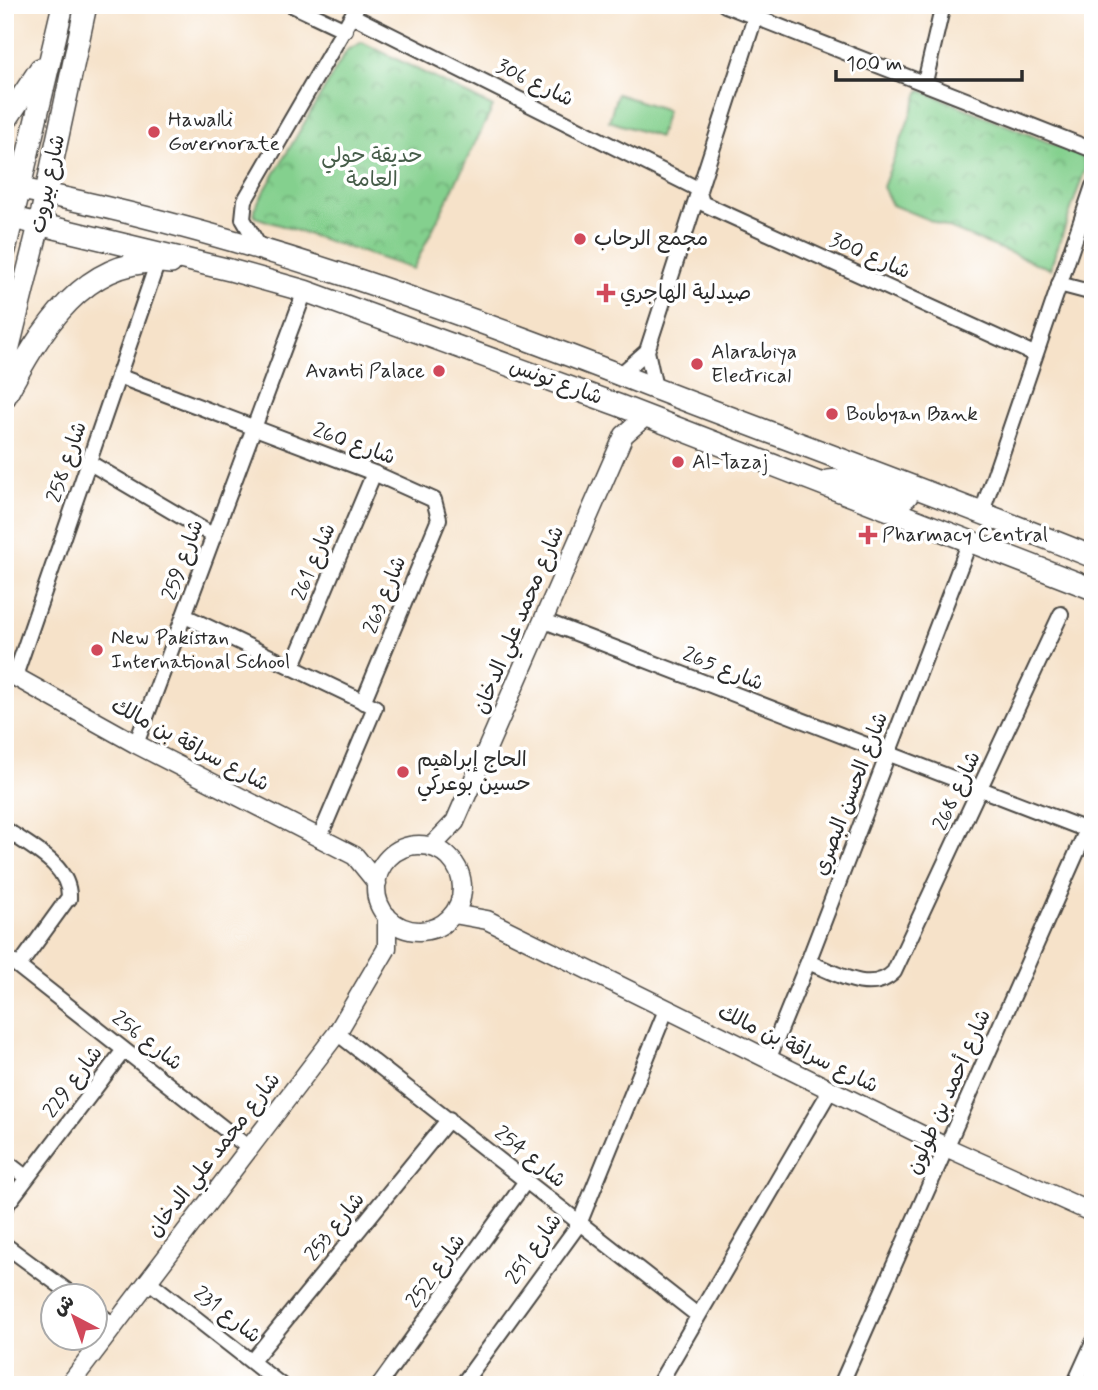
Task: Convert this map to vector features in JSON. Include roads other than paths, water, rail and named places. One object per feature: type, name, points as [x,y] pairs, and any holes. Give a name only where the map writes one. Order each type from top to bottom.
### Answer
[{"type":"main road","name":"شارع بيروت","points":[[5,250],[13,187],[63,5]]},
{"type":"main road","name":"شارع بيروت","points":[[5,363],[39,225],[86,5]]},
{"type":"main road","points":[[5,122],[24,97],[52,50]]},
{"type":"main road","name":"شارع تونس","points":[[13,187],[167,222],[320,266],[621,374],[1093,557]]},
{"type":"main road","name":"شارع تونس","points":[[10,217],[230,270],[305,291],[618,405],[1093,589]]},
{"type":"main road","points":[[5,397],[25,358],[50,321],[75,292],[103,276],[158,261],[230,270]]},
{"type":"main road","points":[[816,482],[849,479],[903,499],[908,493],[907,485]]},
{"type":"main road","points":[[926,524],[925,516],[935,508],[1005,530],[1024,529]]},
{"type":"street","points":[[292,5],[345,30]]},
{"type":"street","points":[[725,5],[758,11],[1093,150]]},
{"type":"street","points":[[925,82],[943,5]]},
{"type":"street","points":[[260,247],[243,219],[245,200],[356,11]]},
{"type":"street","name":"شارع 306","points":[[356,11],[698,189]]},
{"type":"street","points":[[655,388],[647,351],[758,11]]},
{"type":"street","points":[[982,512],[1093,186]]},
{"type":"street","name":"شارع 300","points":[[698,189],[702,203],[1034,354]]},
{"type":"street","name":"شارع 258","points":[[10,674],[90,463],[158,261]]},
{"type":"street","points":[[1059,284],[1093,293]]},
{"type":"street","points":[[253,429],[305,291]]},
{"type":"street","points":[[621,374],[647,351]]},
{"type":"street","name":"شارع 260","points":[[118,376],[374,473],[425,494],[436,503]]},
{"type":"street","points":[[618,405],[624,420],[624,435]]},
{"type":"street","name":"شارع محمد علي الدخان","points":[[452,860],[455,822],[542,620],[624,435],[646,416]]},
{"type":"street","name":"شارع 259","points":[[136,744],[253,429]]},
{"type":"street","points":[[90,463],[214,536]]},
{"type":"street","name":"شارع 261","points":[[292,668],[374,473]]},
{"type":"street","name":"شارع 263","points":[[319,839],[439,519],[436,503]]},
{"type":"street","name":"شارع الحسن البصري","points":[[768,1060],[889,756],[970,541]]},
{"type":"street","name":"شارع 268","points":[[808,962],[867,984],[884,981],[901,962],[1062,614]]},
{"type":"street","points":[[185,616],[369,704]]},
{"type":"street","name":"شارع 265","points":[[542,620],[980,792],[1087,830]]},
{"type":"street","name":"شارع سراقة بن مالك","points":[[10,674],[136,744],[319,839],[355,856],[391,856]]},
{"type":"street","name":"شارع أحمد بن طولون","points":[[841,1385],[1093,816]]},
{"type":"street","name":"شارع محمد علي الدخان","points":[[431,847],[455,822]]},
{"type":"street","points":[[5,829],[60,870],[70,888],[69,899],[19,966]]},
{"type":"street","points":[[431,847],[452,860],[460,874],[462,891],[454,914],[433,929],[414,930],[400,926],[387,916],[379,902],[377,883],[381,870],[391,856],[406,848],[431,847]]},
{"type":"street","name":"شارع سراقة بن مالك","points":[[355,856],[377,883]]},
{"type":"street","name":"شارع سراقة بن مالك","points":[[462,891],[487,920]]},
{"type":"street","name":"شارع سراقة بن مالك","points":[[454,914],[487,920],[948,1148],[1092,1210]]},
{"type":"street","points":[[387,916],[387,948]]},
{"type":"street","name":"شارع محمد علي الدخان","points":[[69,1385],[337,1033],[387,948],[414,930]]},
{"type":"street","name":"شارع 256","points":[[5,956],[250,1149]]},
{"type":"street","name":"شارع 251","points":[[462,1385],[579,1224],[666,1010]]},
{"type":"street","name":"شارع 254","points":[[337,1033],[696,1314]]},
{"type":"street","name":"شارع 229","points":[[5,1207],[124,1050]]},
{"type":"street","points":[[658,1385],[696,1314],[831,1089]]},
{"type":"street","name":"شارع 253","points":[[253,1361],[449,1119]]},
{"type":"street","points":[[5,1161],[27,1178]]},
{"type":"street","name":"شارع 252","points":[[379,1385],[526,1181]]},
{"type":"street","points":[[5,1245],[55,1282]]},
{"type":"street","name":"شارع 231","points":[[147,1280],[281,1385]]},
{"type":"street","points":[[108,1321],[113,1324]]},
{"type":"street","points":[[1074,1385],[1093,1343]]},
{"type":"place","name":"Hawalli Governorate","points":[[154,132]]},
{"type":"place","name":"مجمع الرحاب","points":[[580,239]]},
{"type":"place","name":"صيدلية الهاجري","points":[[606,293]]},
{"type":"place","name":"Alarabiya Electrical","points":[[697,364]]},
{"type":"place","name":"Avanti Palace","points":[[439,371]]},
{"type":"place","name":"Boubyan Bank","points":[[832,414]]},
{"type":"place","name":"Al-Tazaj","points":[[678,462]]},
{"type":"place","name":"Pharmacy Central","points":[[868,535]]},
{"type":"place","name":"New Pakistan International School","points":[[97,650]]},
{"type":"place","name":"الحاج إبراهيم حسين بوعركي","points":[[403,772]]},
{"type":"park label","name":"حديقة حولي العامة","points":[[372,168]]}]
